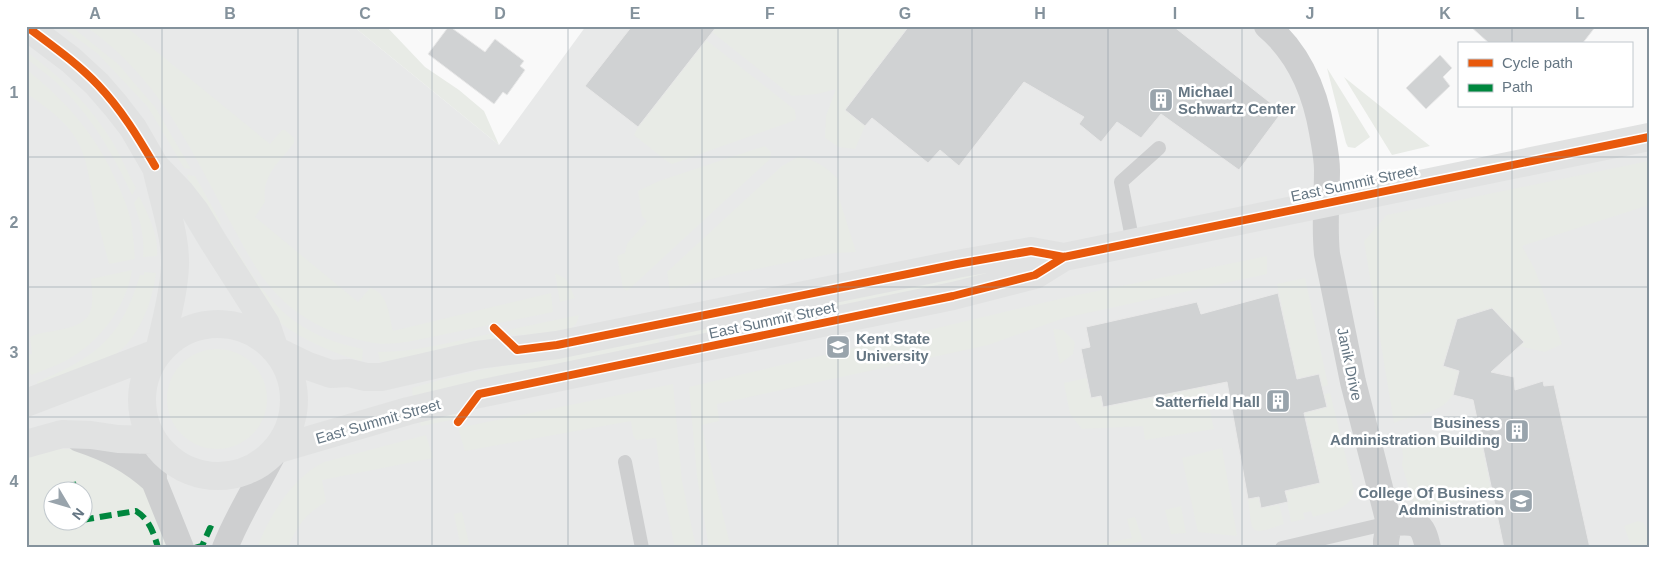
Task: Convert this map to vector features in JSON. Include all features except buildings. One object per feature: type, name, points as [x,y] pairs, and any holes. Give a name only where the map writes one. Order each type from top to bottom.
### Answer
[{"type":"main road","points":[[26,26],[71,60],[97,84],[133,128],[155,166],[195,211],[266,324],[275,350],[285,365],[292,382],[294,400],[292,418],[285,435],[275,450],[257,466],[235,475],[211,476],[188,471],[168,458],[153,440],[144,418],[142,395],[147,372],[159,352],[175,337],[195,328],[217,324],[238,327],[258,336],[275,350]]},
{"type":"main road","name":"East Summit Street","points":[[275,450],[408,411],[479,394],[953,296],[1035,275],[1064,257],[1649,137]]},
{"type":"main road","points":[[155,166],[172,237],[175,263],[159,352]]},
{"type":"main road","name":"East Summit Street","points":[[275,350],[308,366],[331,374],[349,373],[366,377],[381,377],[477,355],[557,345],[904,274],[1031,251],[1064,257]]},
{"type":"main road","name":"East Summit Street","points":[[266,324],[349,373]]},
{"type":"main road","points":[[32,401],[159,352]]},
{"type":"main road","points":[[26,444],[62,434],[77,433],[118,439],[153,440]]},
{"type":"street","name":"Janik Drive","points":[[1267,26],[1286,44],[1307,77],[1320,123],[1327,168],[1325,240],[1328,263],[1388,535]]},
{"type":"street","points":[[62,434],[103,447],[138,467],[154,481]]},
{"type":"street","points":[[153,440],[154,481],[181,548]]},
{"type":"street","points":[[225,548],[275,450]]},
{"type":"street","points":[[1388,535],[1412,522],[1424,532],[1428,548]]},
{"type":"lane","points":[[1133,243],[1121,182],[1159,148]]},
{"type":"lane","points":[[625,462],[642,548]]},
{"type":"lane","points":[[1282,548],[1388,535]]},
{"type":"shaded area","name":"Kent State University","points":[[26,26],[353,26],[499,145],[586,26],[1267,26],[1296,59],[1326,203],[1649,137],[1649,548],[26,548]]},
{"type":"shaded area","points":[[61,26],[71,26],[119,65],[155,107],[191,169],[184,168],[148,107],[98,54]]},
{"type":"shaded area","points":[[85,26],[125,26],[270,144],[282,130],[285,130],[294,138],[294,143],[272,170],[266,184],[265,202],[255,217],[358,302],[370,288],[381,294],[387,305],[393,331],[551,293],[553,312],[412,341],[388,344],[374,343],[345,336],[306,318],[282,300],[261,274],[186,141],[160,100],[125,59]]},
{"type":"shaded area","points":[[353,26],[386,26],[425,67],[459,90],[484,111],[499,145]]},
{"type":"shaded area","points":[[717,26],[909,26],[855,149],[839,147],[825,138],[826,116],[836,89],[817,94],[792,96],[712,32]]},
{"type":"shaded area","points":[[706,40],[795,110],[796,120],[672,164],[634,135],[638,127]]},
{"type":"shaded area","points":[[26,51],[51,71],[85,104],[104,129],[136,188],[132,195],[109,149],[90,121],[57,83],[26,58]]},
{"type":"shaded area","points":[[1327,68],[1370,137],[1355,148],[1348,147],[1346,143]]},
{"type":"shaded area","points":[[26,69],[68,107],[101,151],[124,198],[132,226],[135,259],[109,264],[83,153],[75,137],[59,118],[26,93]]},
{"type":"shaded area","points":[[1344,77],[1430,146],[1392,155]]},
{"type":"shaded area","points":[[765,146],[771,152],[770,159],[627,291],[623,288],[617,256],[625,253],[627,244],[647,221],[642,216],[638,191],[659,181]]},
{"type":"shaded area","points":[[798,157],[820,164],[838,179],[837,192],[856,252],[835,253],[727,275],[670,290],[667,272],[782,166]]},
{"type":"shaded area","points":[[1649,161],[1649,205],[1522,246],[1535,270],[1562,344],[1545,352],[1519,346],[1492,308],[1457,319],[1443,366],[1460,371],[1453,394],[1448,401],[1435,410],[1394,423],[1364,241],[1387,215]]},
{"type":"shaded area","points":[[187,175],[195,176],[221,223],[213,229],[196,199]]},
{"type":"shaded area","points":[[139,196],[155,233],[157,256],[143,257],[143,236],[134,203]]},
{"type":"shaded area","points":[[231,240],[256,281],[283,312],[317,334],[338,343],[363,349],[362,361],[340,354],[300,336],[271,314],[221,246]]},
{"type":"shaded area","points":[[1267,256],[1267,274],[1064,318],[988,345],[717,404],[719,421],[701,425],[731,548],[709,548],[697,476],[689,387],[1068,297]]},
{"type":"shaded area","points":[[1036,265],[676,343],[673,331],[917,281]]},
{"type":"shaded area","points":[[132,270],[129,284],[117,310],[110,322],[90,344],[67,360],[31,375],[26,361],[26,355],[32,354],[30,337],[72,327],[80,323],[86,319],[92,304],[91,279]]},
{"type":"shaded area","points":[[144,272],[156,273],[151,298],[135,334],[127,344],[107,360],[40,389],[37,382],[76,364],[104,343],[124,315],[133,297],[140,275],[144,275]]},
{"type":"shaded area","points":[[555,273],[566,279],[575,298],[560,302]]},
{"type":"shaded area","points":[[1305,278],[1328,385],[1322,387],[1319,374],[1304,377],[1298,384],[1277,284]]},
{"type":"shaded area","points":[[579,315],[573,327],[558,332],[507,335],[503,331]]},
{"type":"shaded area","points":[[1053,329],[1063,330],[1075,342],[1073,354],[1060,364]]},
{"type":"shaded area","points":[[494,333],[497,338],[453,346],[401,360],[380,362],[378,352],[422,348]]},
{"type":"shaded area","points":[[658,334],[660,346],[413,399],[412,388],[457,375]]},
{"type":"shaded area","points":[[217,349],[236,353],[253,363],[263,380],[267,399],[263,418],[253,435],[236,445],[217,449],[198,445],[181,435],[171,418],[167,399],[171,380],[181,363],[198,353]]},
{"type":"shaded area","points":[[1087,378],[1091,398],[1101,396],[1103,407],[1204,387],[1214,429],[1145,440],[1143,426],[1082,429],[1070,414],[1064,383]]},
{"type":"shaded area","points":[[673,384],[682,481],[696,548],[675,548],[661,482],[656,438],[636,440],[633,435],[631,421],[465,451],[458,428]]},
{"type":"shaded area","points":[[1330,393],[1354,490],[1352,497],[1339,509],[1313,517],[1311,511],[1303,513],[1305,519],[1291,522],[1285,491],[1320,483],[1303,405],[1309,403],[1312,411],[1327,407],[1324,394]]},
{"type":"shaded area","points":[[464,409],[456,419],[421,426],[419,421]]},
{"type":"shaded area","points":[[426,435],[433,458],[322,480],[326,502],[307,516],[294,534],[288,548],[257,548],[268,523],[283,499],[302,477],[313,469],[324,462]]},
{"type":"shaded area","points":[[1444,436],[1481,444],[1489,442],[1491,452],[1484,454],[1492,495],[1429,507],[1419,507],[1413,502],[1402,465],[1402,447]]},
{"type":"shaded area","points":[[1222,448],[1237,536],[1198,532],[1182,458]]},
{"type":"shaded area","points":[[58,449],[75,449],[138,475],[173,548],[26,548],[26,458]]},
{"type":"shaded area","points":[[1259,497],[1261,508],[1279,504],[1284,524],[1264,530],[1254,530],[1248,499]]},
{"type":"shaded area","points":[[1181,506],[1186,533],[1171,534],[1165,510]]},
{"type":"shaded area","points":[[462,512],[470,548],[461,548],[454,514]]},
{"type":"shaded area","points":[[1135,517],[1143,541],[1113,548],[1077,548],[1132,538],[1127,519]]},
{"type":"shaded area","points":[[1638,521],[1644,523],[1649,537],[1649,548],[1632,548],[1624,526]]},
{"type":"marked path","points":[[92,518],[136,511],[141,514],[150,527],[158,548]]},
{"type":"marked path","points":[[195,548],[202,546],[210,528],[217,531]]},
{"type":"cycle path","points":[[26,26],[72,61],[98,85],[122,114],[155,166]]},
{"type":"cycle path","points":[[494,328],[517,350],[557,345],[957,264],[1031,251],[1064,257],[1649,137]]},
{"type":"cycle path","points":[[458,422],[479,394],[953,296],[1035,275],[1064,257]]},
{"type":"place","name":"Michael Schwartz Center","points":[[1161,100]]},
{"type":"place","name":"Kent State University","points":[[838,347]]},
{"type":"place","name":"Satterfield Hall","points":[[1278,401]]},
{"type":"place","name":"Business Administration Building","points":[[1517,431]]},
{"type":"place","name":"College Of Business Administration","points":[[1521,501]]}]
